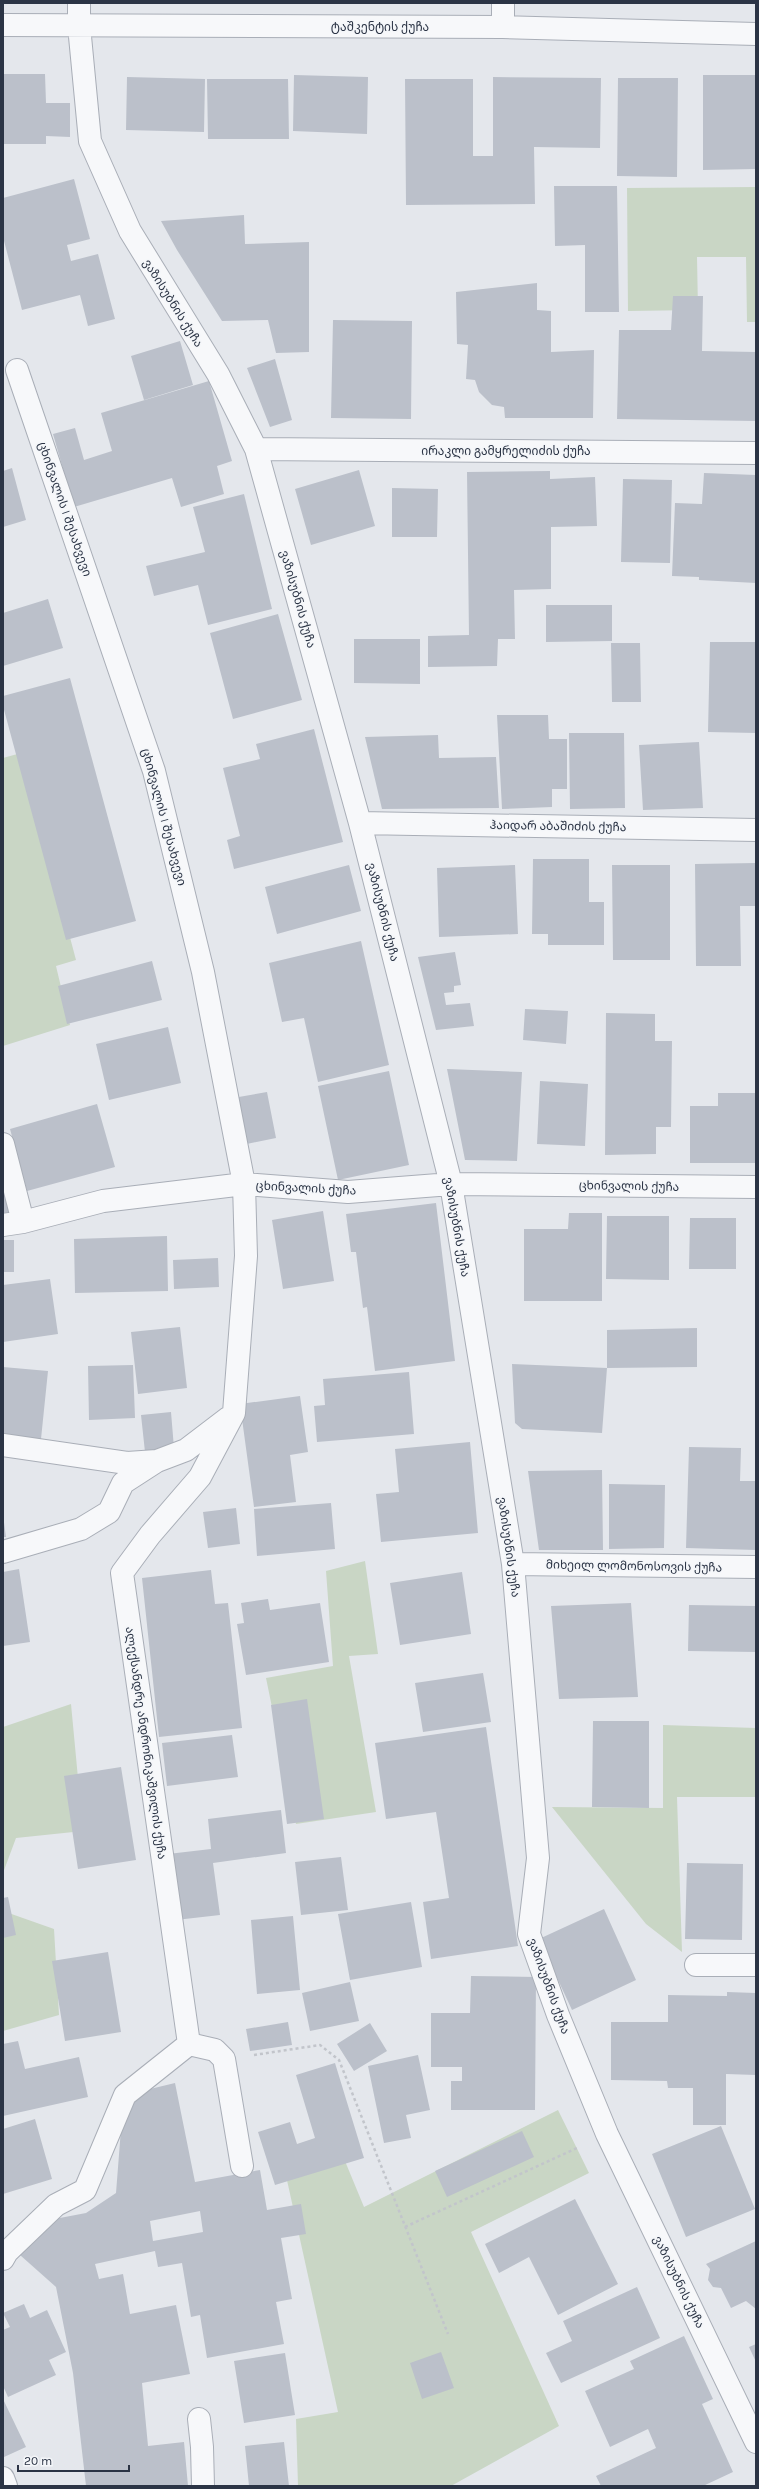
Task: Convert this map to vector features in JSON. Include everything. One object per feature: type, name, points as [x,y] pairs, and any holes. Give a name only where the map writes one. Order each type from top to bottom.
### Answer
[{"type":"street","name":"ვაზისუბნის ქუჩა","points":[[79,3],[79,26],[90,141],[130,231],[218,374],[256,449],[360,823],[451,1184],[513,1564],[538,1858],[529,1934],[558,2015],[607,2134],[756,2442]]},
{"type":"street","points":[[503,3],[503,27]]},
{"type":"street","name":"ტაშკენტის ქუჩა","points":[[3,25],[503,27],[756,34]]},
{"type":"street","name":"ცხინვალის I შესახვევი","points":[[17,370],[154,771],[203,972],[244,1184]]},
{"type":"street","name":"ირაკლი გამყრელიძის ქუჩა","points":[[256,449],[756,453]]},
{"type":"street","name":"ჰაიდარ აბაშიძის ქუჩა","points":[[360,823],[756,830]]},
{"type":"street","points":[[3,1144],[13,1223]]},
{"type":"street","name":"ცხინვალის ქუჩა","points":[[13,1223],[103,1201],[244,1184],[348,1192],[451,1184],[756,1187]]},
{"type":"street","name":"ალექსანდრე ანდრონიკაშვილის ქუჩა","points":[[189,2044],[122,1573],[150,1535],[200,1477],[234,1413],[246,1256],[244,1184]]},
{"type":"street","points":[[3,1552],[81,1529],[109,1512],[123,1484],[157,1461],[186,1450],[234,1413]]},
{"type":"street","points":[[3,1445],[127,1463],[157,1461]]},
{"type":"street","name":"მიხეილ ლომონოსოვის ქუჩა","points":[[513,1564],[756,1567]]},
{"type":"street","points":[[696,1965],[756,1965]]},
{"type":"street","points":[[4,2253],[56,2205],[86,2190],[125,2095],[189,2044],[215,2050],[224,2059],[242,2166]]},
{"type":"street","points":[[199,2419],[202,2447],[202,2486]]},
{"type":"street","points":[[3,2478],[6,2486]]},
{"type":"path","points":[[224,2059],[320,2045],[339,2060],[448,2334]]},
{"type":"path","points":[[406,2228],[607,2134]]},
{"type":"green space","points":[[756,187],[756,322],[747,322],[746,257],[697,257],[698,310],[628,311],[627,188]]},
{"type":"green space","points":[[21,753],[76,960],[56,966],[70,1025],[3,1046],[3,758]]},
{"type":"green space","points":[[365,1561],[378,1654],[349,1656],[376,1812],[296,1824],[266,1678],[333,1666],[326,1571]]},
{"type":"green space","points":[[71,1704],[83,1831],[16,1838],[3,1873],[3,1727]]},
{"type":"green space","points":[[663,1725],[756,1728],[756,1797],[677,1797],[682,1952],[646,1924],[552,1807],[663,1808]]},
{"type":"green space","points":[[3,1911],[54,1929],[59,2015],[3,2031]]},
{"type":"green space","points":[[558,2110],[589,2173],[471,2232],[559,2426],[451,2486],[298,2486],[296,2419],[338,2412],[283,2162],[340,2149],[364,2207]]},
{"type":"building","points":[[3,74],[45,74],[46,103],[70,103],[70,137],[46,136],[46,144],[3,144]]},
{"type":"building","points":[[294,75],[368,77],[367,134],[293,131]]},
{"type":"building","points":[[703,75],[756,75],[756,169],[703,170]]},
{"type":"building","points":[[127,77],[205,79],[204,132],[126,130]]},
{"type":"building","points":[[493,77],[601,78],[600,148],[534,147],[535,204],[406,205],[405,79],[473,79],[473,156],[493,156]]},
{"type":"building","points":[[618,78],[678,78],[677,177],[617,176]]},
{"type":"building","points":[[207,79],[288,79],[289,139],[208,139]]},
{"type":"building","points":[[74,179],[90,239],[67,245],[71,261],[98,254],[115,319],[88,326],[80,295],[22,310],[3,237],[3,198]]},
{"type":"building","points":[[554,186],[617,186],[619,312],[585,312],[585,245],[555,246]]},
{"type":"building","points":[[244,215],[245,244],[309,242],[309,352],[276,353],[268,320],[222,321],[177,250],[161,221]]},
{"type":"building","points":[[537,283],[537,310],[551,311],[551,352],[594,350],[593,418],[505,418],[504,407],[492,405],[479,392],[475,380],[466,379],[468,345],[457,344],[456,292]]},
{"type":"building","points":[[673,296],[703,296],[702,351],[756,352],[756,421],[617,419],[619,330],[671,330]]},
{"type":"building","points":[[333,320],[412,321],[411,419],[331,418]]},
{"type":"building","points":[[180,341],[193,385],[144,400],[131,356]]},
{"type":"building","points":[[275,359],[292,420],[270,427],[247,368]]},
{"type":"building","points":[[209,381],[232,461],[217,466],[224,494],[181,507],[172,478],[74,507],[53,434],[75,428],[84,460],[112,451],[101,413]]},
{"type":"building","points":[[12,468],[26,520],[3,527],[3,471]]},
{"type":"building","points":[[359,470],[375,526],[311,545],[295,489]]},
{"type":"building","points":[[550,471],[550,479],[595,477],[597,526],[551,527],[551,589],[514,590],[515,639],[498,639],[497,666],[428,667],[428,636],[469,635],[467,472]]},
{"type":"building","points":[[704,473],[756,475],[756,583],[699,580],[699,577],[672,576],[675,503],[702,504]]},
{"type":"building","points":[[623,479],[672,480],[670,563],[621,562]]},
{"type":"building","points":[[392,488],[438,489],[437,537],[392,537]]},
{"type":"building","points":[[244,494],[272,609],[208,625],[198,585],[154,596],[146,566],[205,552],[193,507]]},
{"type":"building","points":[[48,599],[63,648],[3,666],[3,613]]},
{"type":"building","points":[[546,605],[612,605],[612,641],[546,642]]},
{"type":"building","points":[[278,614],[302,700],[233,719],[210,633]]},
{"type":"building","points":[[354,639],[420,639],[420,684],[354,683]]},
{"type":"building","points":[[710,642],[756,642],[756,733],[708,732]]},
{"type":"building","points":[[611,643],[640,643],[641,702],[612,702]]},
{"type":"building","points":[[70,678],[136,921],[66,940],[3,706],[3,696]]},
{"type":"building","points":[[497,715],[548,715],[549,739],[567,739],[567,789],[552,789],[552,807],[502,809]]},
{"type":"building","points":[[314,729],[343,842],[234,869],[227,840],[240,836],[223,768],[260,759],[256,744]]},
{"type":"building","points":[[569,733],[624,733],[625,808],[570,809]]},
{"type":"building","points":[[438,735],[439,758],[496,757],[499,808],[382,809],[365,737]]},
{"type":"building","points":[[699,742],[703,808],[643,810],[639,745]]},
{"type":"building","points":[[533,859],[589,859],[589,902],[604,902],[604,945],[548,945],[548,934],[532,934]]},
{"type":"building","points":[[756,863],[756,906],[740,906],[741,966],[696,966],[695,864]]},
{"type":"building","points":[[349,865],[361,911],[277,934],[265,887]]},
{"type":"building","points":[[515,865],[518,934],[439,937],[437,868]]},
{"type":"building","points":[[612,865],[670,865],[670,960],[613,960]]},
{"type":"building","points":[[361,941],[389,1065],[318,1082],[304,1018],[282,1022],[269,963]]},
{"type":"building","points":[[455,952],[461,985],[454,986],[454,992],[444,993],[446,1005],[470,1003],[474,1026],[436,1030],[418,957]]},
{"type":"building","points":[[152,961],[162,1000],[67,1024],[58,986]]},
{"type":"building","points":[[525,1009],[568,1011],[566,1044],[523,1040]]},
{"type":"building","points":[[606,1013],[655,1014],[655,1041],[672,1041],[671,1127],[656,1127],[656,1154],[605,1155]]},
{"type":"building","points":[[168,1027],[181,1083],[109,1100],[96,1044]]},
{"type":"building","points":[[447,1069],[522,1072],[517,1161],[465,1160]]},
{"type":"building","points":[[389,1071],[409,1165],[338,1180],[318,1086]]},
{"type":"building","points":[[540,1081],[588,1084],[585,1146],[537,1144]]},
{"type":"building","points":[[267,1092],[276,1138],[242,1145],[233,1098]]},
{"type":"building","points":[[718,1093],[756,1093],[756,1163],[690,1163],[690,1106],[718,1106]]},
{"type":"building","points":[[97,1104],[115,1167],[27,1191],[10,1129]]},
{"type":"building","points":[[7,1185],[9,1217],[3,1217],[3,1186]]},
{"type":"building","points":[[436,1203],[455,1361],[375,1371],[367,1307],[363,1308],[356,1252],[351,1252],[346,1214]]},
{"type":"building","points":[[323,1211],[334,1281],[283,1289],[272,1220]]},
{"type":"building","points":[[569,1213],[602,1213],[602,1301],[524,1301],[524,1229],[568,1229]]},
{"type":"building","points":[[607,1216],[669,1216],[669,1280],[606,1279]]},
{"type":"building","points":[[690,1218],[736,1218],[736,1269],[689,1269]]},
{"type":"building","points":[[167,1236],[168,1291],[75,1293],[74,1239]]},
{"type":"building","points":[[3,1240],[14,1240],[14,1272],[3,1272]]},
{"type":"building","points":[[218,1258],[219,1287],[174,1289],[173,1260]]},
{"type":"building","points":[[50,1279],[58,1334],[3,1342],[3,1285]]},
{"type":"building","points":[[180,1327],[187,1388],[138,1394],[131,1332]]},
{"type":"building","points":[[697,1328],[697,1367],[607,1368],[607,1330]]},
{"type":"building","points":[[512,1364],[607,1368],[602,1433],[522,1429],[515,1423]]},
{"type":"building","points":[[133,1365],[135,1418],[89,1420],[88,1366]]},
{"type":"building","points":[[3,1367],[48,1371],[41,1439],[3,1435]]},
{"type":"building","points":[[409,1372],[414,1434],[317,1442],[314,1406],[325,1405],[323,1379]]},
{"type":"building","points":[[300,1396],[308,1452],[290,1455],[296,1502],[254,1507],[240,1404]]},
{"type":"building","points":[[171,1412],[174,1448],[145,1452],[141,1415]]},
{"type":"building","points":[[470,1442],[478,1533],[381,1542],[376,1494],[399,1492],[395,1449]]},
{"type":"building","points":[[689,1447],[741,1448],[740,1481],[756,1481],[756,1550],[686,1548]]},
{"type":"building","points":[[602,1470],[603,1550],[539,1550],[528,1471]]},
{"type":"building","points":[[609,1484],[665,1485],[664,1548],[609,1549]]},
{"type":"building","points":[[331,1503],[335,1549],[257,1556],[254,1509]]},
{"type":"building","points":[[236,1508],[240,1544],[208,1548],[203,1512]]},
{"type":"building","points":[[3,1515],[6,1537],[3,1537]]},
{"type":"building","points":[[19,1569],[30,1642],[3,1646],[3,1572]]},
{"type":"building","points":[[211,1570],[215,1604],[228,1603],[242,1728],[159,1737],[142,1578]]},
{"type":"building","points":[[462,1572],[471,1634],[400,1645],[390,1583]]},
{"type":"building","points":[[268,1599],[270,1610],[320,1603],[329,1662],[246,1675],[237,1624],[244,1623],[241,1603]]},
{"type":"building","points":[[631,1603],[638,1697],[559,1699],[551,1606]]},
{"type":"building","points":[[689,1605],[756,1606],[756,1652],[688,1651]]},
{"type":"building","points":[[483,1673],[491,1722],[423,1732],[415,1683]]},
{"type":"building","points":[[307,1699],[324,1819],[287,1824],[271,1705]]},
{"type":"building","points":[[593,1721],[649,1721],[649,1808],[592,1807]]},
{"type":"building","points":[[486,1727],[518,1946],[431,1959],[423,1902],[449,1898],[436,1812],[386,1819],[375,1743]]},
{"type":"building","points":[[232,1735],[238,1777],[167,1786],[162,1743]]},
{"type":"building","points":[[121,1767],[136,1860],[78,1869],[64,1776]]},
{"type":"building","points":[[281,1810],[286,1853],[213,1863],[220,1915],[176,1920],[168,1854],[211,1849],[208,1819]]},
{"type":"building","points":[[341,1857],[348,1910],[301,1915],[295,1862]]},
{"type":"building","points":[[687,1863],[743,1864],[742,1940],[685,1939]]},
{"type":"building","points":[[8,1897],[16,1935],[3,1938],[3,1898]]},
{"type":"building","points":[[411,1902],[422,1967],[350,1980],[338,1914]]},
{"type":"building","points":[[604,1909],[636,1980],[572,2010],[539,1939]]},
{"type":"building","points":[[293,1916],[300,1990],[257,1994],[251,1920]]},
{"type":"building","points":[[108,1952],[121,2032],[65,2041],[52,1961]]},
{"type":"building","points":[[471,1976],[536,1977],[535,2110],[451,2110],[451,2081],[462,2081],[462,2067],[431,2067],[431,2013],[470,2013]]},
{"type":"building","points":[[350,1982],[359,2021],[310,2031],[302,1993]]},
{"type":"building","points":[[727,1992],[756,1993],[756,2075],[726,2074],[726,2125],[693,2125],[693,2088],[668,2088],[667,2081],[611,2080],[611,2022],[668,2022],[668,1995],[727,1996]]},
{"type":"building","points":[[288,2022],[292,2045],[250,2051],[246,2029]]},
{"type":"building","points":[[370,2023],[387,2051],[354,2071],[337,2044]]},
{"type":"building","points":[[18,2041],[25,2069],[79,2057],[88,2097],[3,2116],[3,2044]]},
{"type":"building","points":[[418,2055],[430,2110],[406,2115],[411,2138],[384,2143],[368,2066]]},
{"type":"building","points":[[335,2063],[364,2158],[275,2185],[258,2132],[290,2122],[297,2144],[315,2138],[296,2075]]},
{"type":"building","points":[[175,2083],[195,2182],[260,2170],[267,2210],[301,2204],[306,2234],[281,2238],[292,2299],[276,2302],[284,2344],[207,2358],[200,2315],[191,2317],[182,2263],[158,2267],[155,2251],[95,2264],[99,2279],[123,2274],[130,2314],[176,2305],[190,2374],[142,2383],[148,2446],[184,2442],[188,2486],[86,2486],[73,2373],[56,2287],[20,2255],[44,2221],[86,2213],[116,2193],[122,2116],[146,2090]],"holes":[[[200,2211],[203,2232],[153,2241],[150,2221]]]},
{"type":"building","points":[[35,2119],[52,2179],[3,2194],[3,2129]]},
{"type":"building","points":[[721,2126],[755,2209],[686,2237],[652,2154]]},
{"type":"building","points":[[522,2131],[534,2157],[447,2197],[435,2171]]},
{"type":"building","points":[[575,2199],[618,2284],[558,2315],[529,2257],[499,2273],[485,2244]]},
{"type":"building","points":[[756,2241],[756,2309],[746,2301],[731,2308],[721,2288],[713,2287],[708,2280],[710,2269],[706,2264]]},
{"type":"building","points":[[637,2287],[660,2338],[561,2383],[546,2353],[572,2341],[563,2321]]},
{"type":"building","points":[[24,2304],[30,2318],[47,2310],[66,2352],[49,2360],[56,2375],[8,2397],[3,2386],[3,2330],[10,2327],[3,2313]]},
{"type":"building","points":[[684,2336],[713,2399],[702,2404],[733,2472],[703,2486],[601,2486],[596,2476],[656,2448],[648,2429],[610,2447],[585,2391],[634,2369],[630,2361]]},
{"type":"building","points":[[756,2344],[756,2362],[749,2347]]},
{"type":"building","points":[[441,2352],[454,2388],[422,2399],[410,2363]]},
{"type":"building","points":[[285,2353],[295,2415],[244,2423],[234,2361]]},
{"type":"building","points":[[3,2399],[26,2447],[4,2457],[3,2454]]},
{"type":"building","points":[[284,2442],[289,2486],[249,2486],[245,2446]]}]
